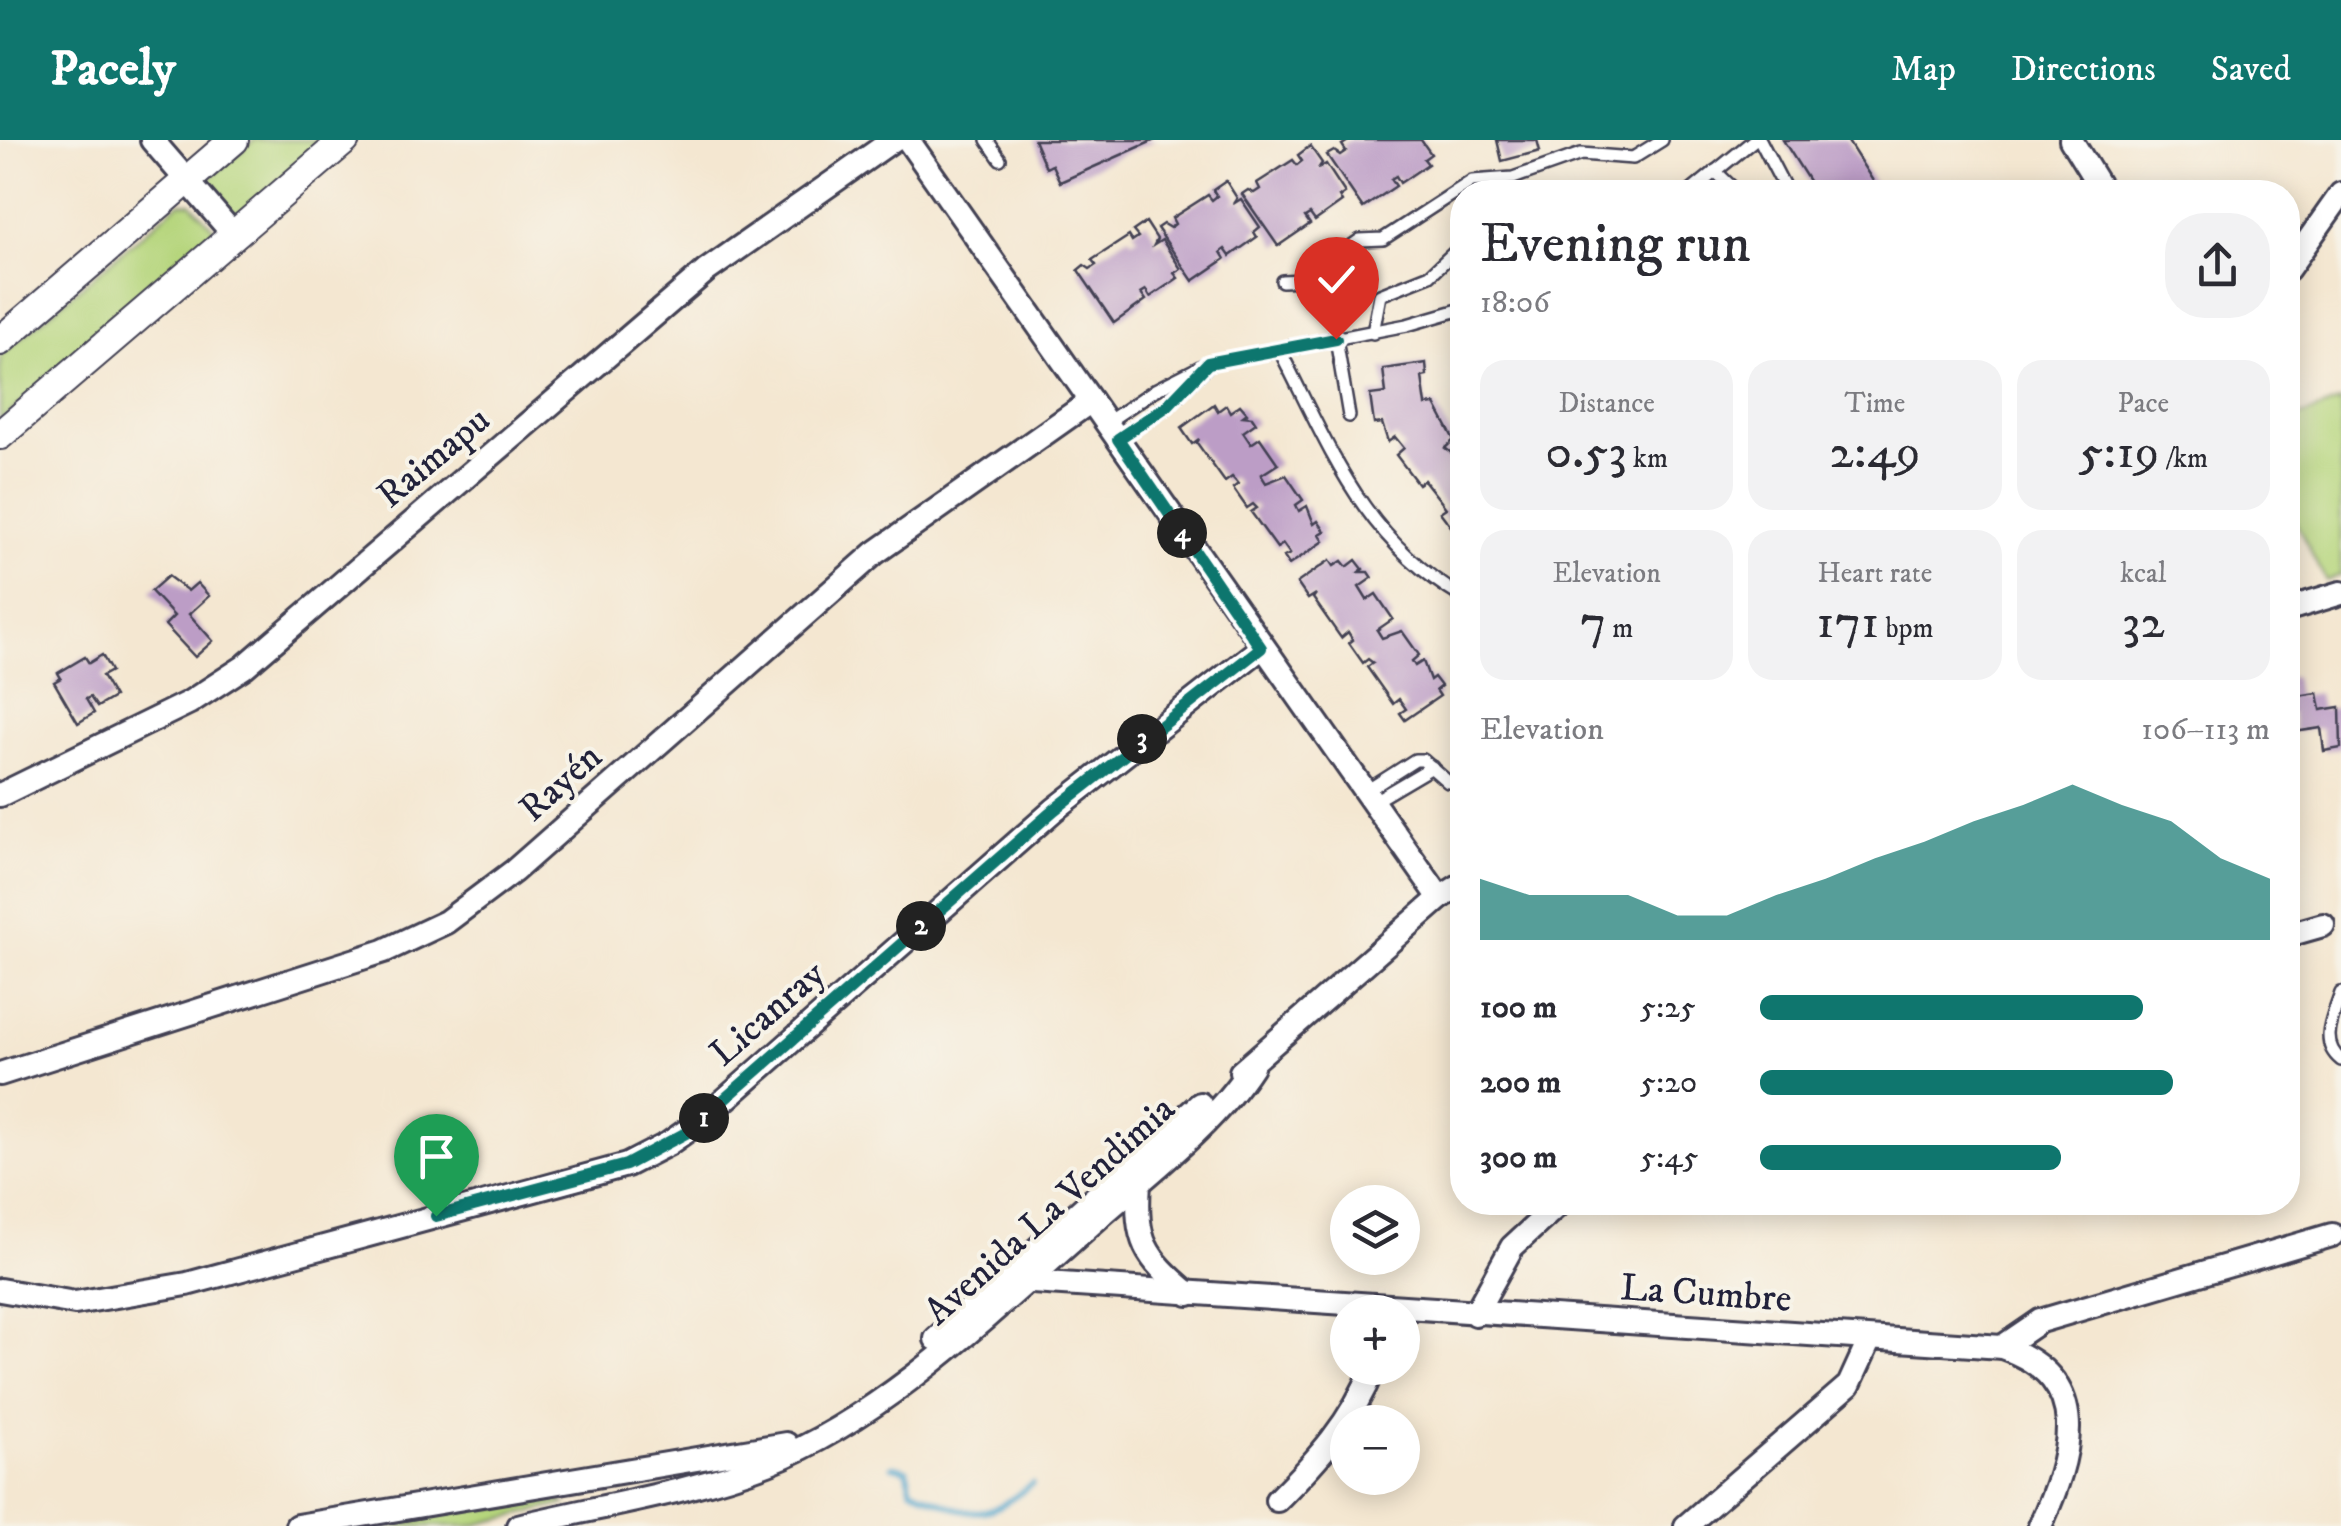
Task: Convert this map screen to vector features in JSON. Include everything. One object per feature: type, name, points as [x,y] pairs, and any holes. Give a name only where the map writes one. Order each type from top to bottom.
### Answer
[{"type":"street","points":[[152,140],[234,236]]},
{"type":"street","points":[[0,342],[234,140]]},
{"type":"street","points":[[0,435],[345,140]]},
{"type":"street","points":[[2071,140],[2096,180]]},
{"type":"street","points":[[907,141],[1440,898]]},
{"type":"street","name":"Raimapu","points":[[0,795],[190,702],[244,666],[706,271],[907,141]]},
{"type":"street","points":[[2300,251],[2341,194]]},
{"type":"street","name":"Rayén","points":[[0,1074],[351,962],[446,922],[514,871],[875,553],[1091,401]]},
{"type":"street","points":[[2300,605],[2341,593]]},
{"type":"street","name":"Licanray","points":[[0,1290],[75,1303],[187,1284],[626,1165],[650,1154],[702,1120],[1054,810],[1261,648]]},
{"type":"street","name":"Avenida La Vendimia","points":[[1013,1281],[1224,1082],[1252,1066],[1450,892]]},
{"type":"street","points":[[2300,933],[2331,928]]},
{"type":"street","name":"Avenida La Vendimia","points":[[518,1526],[768,1463],[818,1438],[882,1396],[900,1371],[1138,1182],[1234,1093],[1252,1066]]},
{"type":"street","points":[[1138,1182],[1136,1219],[1144,1250],[1190,1294]]},
{"type":"street","points":[[1475,1314],[1512,1247],[1547,1215]]},
{"type":"street","points":[[2002,1347],[2040,1321],[2332,1235]]},
{"type":"street","name":"La Cumbre","points":[[1013,1281],[1330,1304]]},
{"type":"street","name":"La Cumbre","points":[[1420,1310],[2002,1347],[2043,1370],[2067,1411],[2067,1459],[2040,1526]]},
{"type":"street","points":[[1686,1526],[1849,1385],[1870,1339]]},
{"type":"street","points":[[1276,1500],[1333,1442],[1366,1385]]},
{"type":"street","points":[[297,1526],[818,1438]]},
{"type":"street","points":[[567,1480],[672,1489]]},
{"type":"lane","points":[[988,140],[1000,159]]},
{"type":"lane","points":[[1504,180],[1582,154],[1634,158],[1662,140]]},
{"type":"lane","points":[[1705,180],[1757,140],[1780,180]]},
{"type":"lane","points":[[1716,171],[1725,180]]},
{"type":"lane","points":[[1282,281],[1302,280],[1360,240],[1383,240],[1450,200]]},
{"type":"lane","points":[[1373,332],[1380,295],[1430,276],[1450,257]]},
{"type":"lane","points":[[1112,431],[1155,390],[1208,363],[1373,332],[1450,312]]},
{"type":"lane","points":[[1336,339],[1349,416]]},
{"type":"lane","points":[[1279,349],[1341,473],[1374,524],[1417,567],[1450,589]]},
{"type":"lane","points":[[1112,431],[1167,406],[1208,363]]},
{"type":"lane","points":[[1368,798],[1415,760],[1432,767],[1450,782]]},
{"type":"lane","points":[[2341,993],[2328,1032],[2330,1048],[2341,1060]]},
{"type":"green space","points":[[254,140],[333,140],[245,215],[229,214],[208,192],[207,180]]},
{"type":"green space","points":[[179,203],[191,203],[215,230],[212,243],[0,421],[0,356]]},
{"type":"green space","points":[[2341,401],[2341,575],[2326,581],[2300,531],[2300,416]]},
{"type":"green space","points":[[559,1500],[566,1504],[470,1526],[380,1526],[441,1513]]},
{"type":"building","points":[[1034,140],[1155,140],[1060,182],[1052,165],[1046,168]]},
{"type":"building","points":[[1350,140],[1421,140],[1431,154],[1424,159],[1428,164],[1400,183],[1396,176],[1391,179],[1396,186],[1363,208],[1327,155],[1334,151],[1340,155],[1346,151],[1342,145]]},
{"type":"building","points":[[1497,140],[1537,140],[1540,151],[1502,161]]},
{"type":"building","points":[[1783,140],[1847,140],[1872,180],[1808,180]]},
{"type":"building","points":[[1310,146],[1322,163],[1318,169],[1326,164],[1345,193],[1339,197],[1342,202],[1315,221],[1310,214],[1305,217],[1310,224],[1278,246],[1242,194],[1260,189],[1257,183],[1293,160],[1297,165],[1302,161],[1298,155]]},
{"type":"building","points":[[1226,181],[1237,198],[1233,204],[1241,199],[1260,227],[1254,232],[1257,237],[1230,256],[1225,249],[1221,252],[1225,259],[1193,281],[1157,228],[1163,224],[1170,228],[1175,224],[1172,218],[1208,195],[1212,200],[1217,196],[1213,190]]},
{"type":"building","points":[[1146,222],[1157,239],[1154,245],[1162,240],[1181,269],[1174,273],[1178,278],[1150,297],[1146,290],[1141,293],[1146,300],[1114,323],[1078,270],[1084,265],[1090,269],[1096,265],[1092,260],[1129,236],[1132,241],[1138,237],[1133,231]]},
{"type":"building","points":[[1426,363],[1427,376],[1422,377],[1426,405],[1435,404],[1450,432],[1450,444],[1445,448],[1450,452],[1450,525],[1440,512],[1446,508],[1424,480],[1418,484],[1396,455],[1404,448],[1395,437],[1388,442],[1382,423],[1374,424],[1370,395],[1386,393],[1383,369]]},
{"type":"building","points":[[1214,404],[1218,411],[1226,405],[1230,412],[1240,405],[1247,413],[1243,416],[1252,417],[1256,423],[1243,432],[1251,444],[1260,438],[1278,464],[1261,475],[1266,483],[1286,475],[1303,500],[1296,505],[1299,511],[1307,506],[1314,524],[1318,521],[1325,531],[1320,534],[1324,541],[1289,565],[1284,557],[1290,554],[1283,544],[1277,548],[1251,512],[1257,508],[1253,504],[1247,508],[1233,488],[1238,484],[1232,477],[1225,482],[1197,443],[1199,439],[1192,444],[1181,428]]},
{"type":"building","points":[[1330,560],[1334,566],[1342,561],[1347,567],[1356,560],[1363,569],[1359,572],[1368,572],[1372,578],[1359,587],[1367,600],[1376,594],[1393,619],[1377,630],[1382,638],[1402,631],[1419,655],[1412,661],[1415,666],[1423,661],[1430,680],[1434,677],[1441,686],[1436,690],[1440,696],[1405,720],[1400,713],[1406,709],[1399,699],[1393,704],[1367,667],[1373,663],[1368,659],[1363,663],[1349,643],[1353,640],[1348,632],[1341,638],[1313,598],[1316,594],[1308,599],[1297,583]]},
{"type":"building","points":[[168,576],[188,591],[197,583],[209,596],[189,614],[213,641],[195,657],[165,625],[174,616],[151,591]]},
{"type":"building","points":[[102,655],[111,671],[102,676],[114,697],[97,707],[90,697],[86,699],[94,713],[78,723],[54,682],[61,678],[58,673],[85,657],[89,663]]},
{"type":"building","points":[[2318,693],[2321,710],[2340,707],[2341,748],[2324,751],[2321,728],[2300,731],[2300,696]]},
{"type":"waterway","points":[[892,1466],[907,1470],[911,1489],[974,1512],[999,1506],[1032,1484]]},
{"type":"route","points":[[436,1216],[626,1165],[686,1133],[1054,810],[1261,648],[1118,439],[1167,406],[1208,363],[1336,339]]}]
